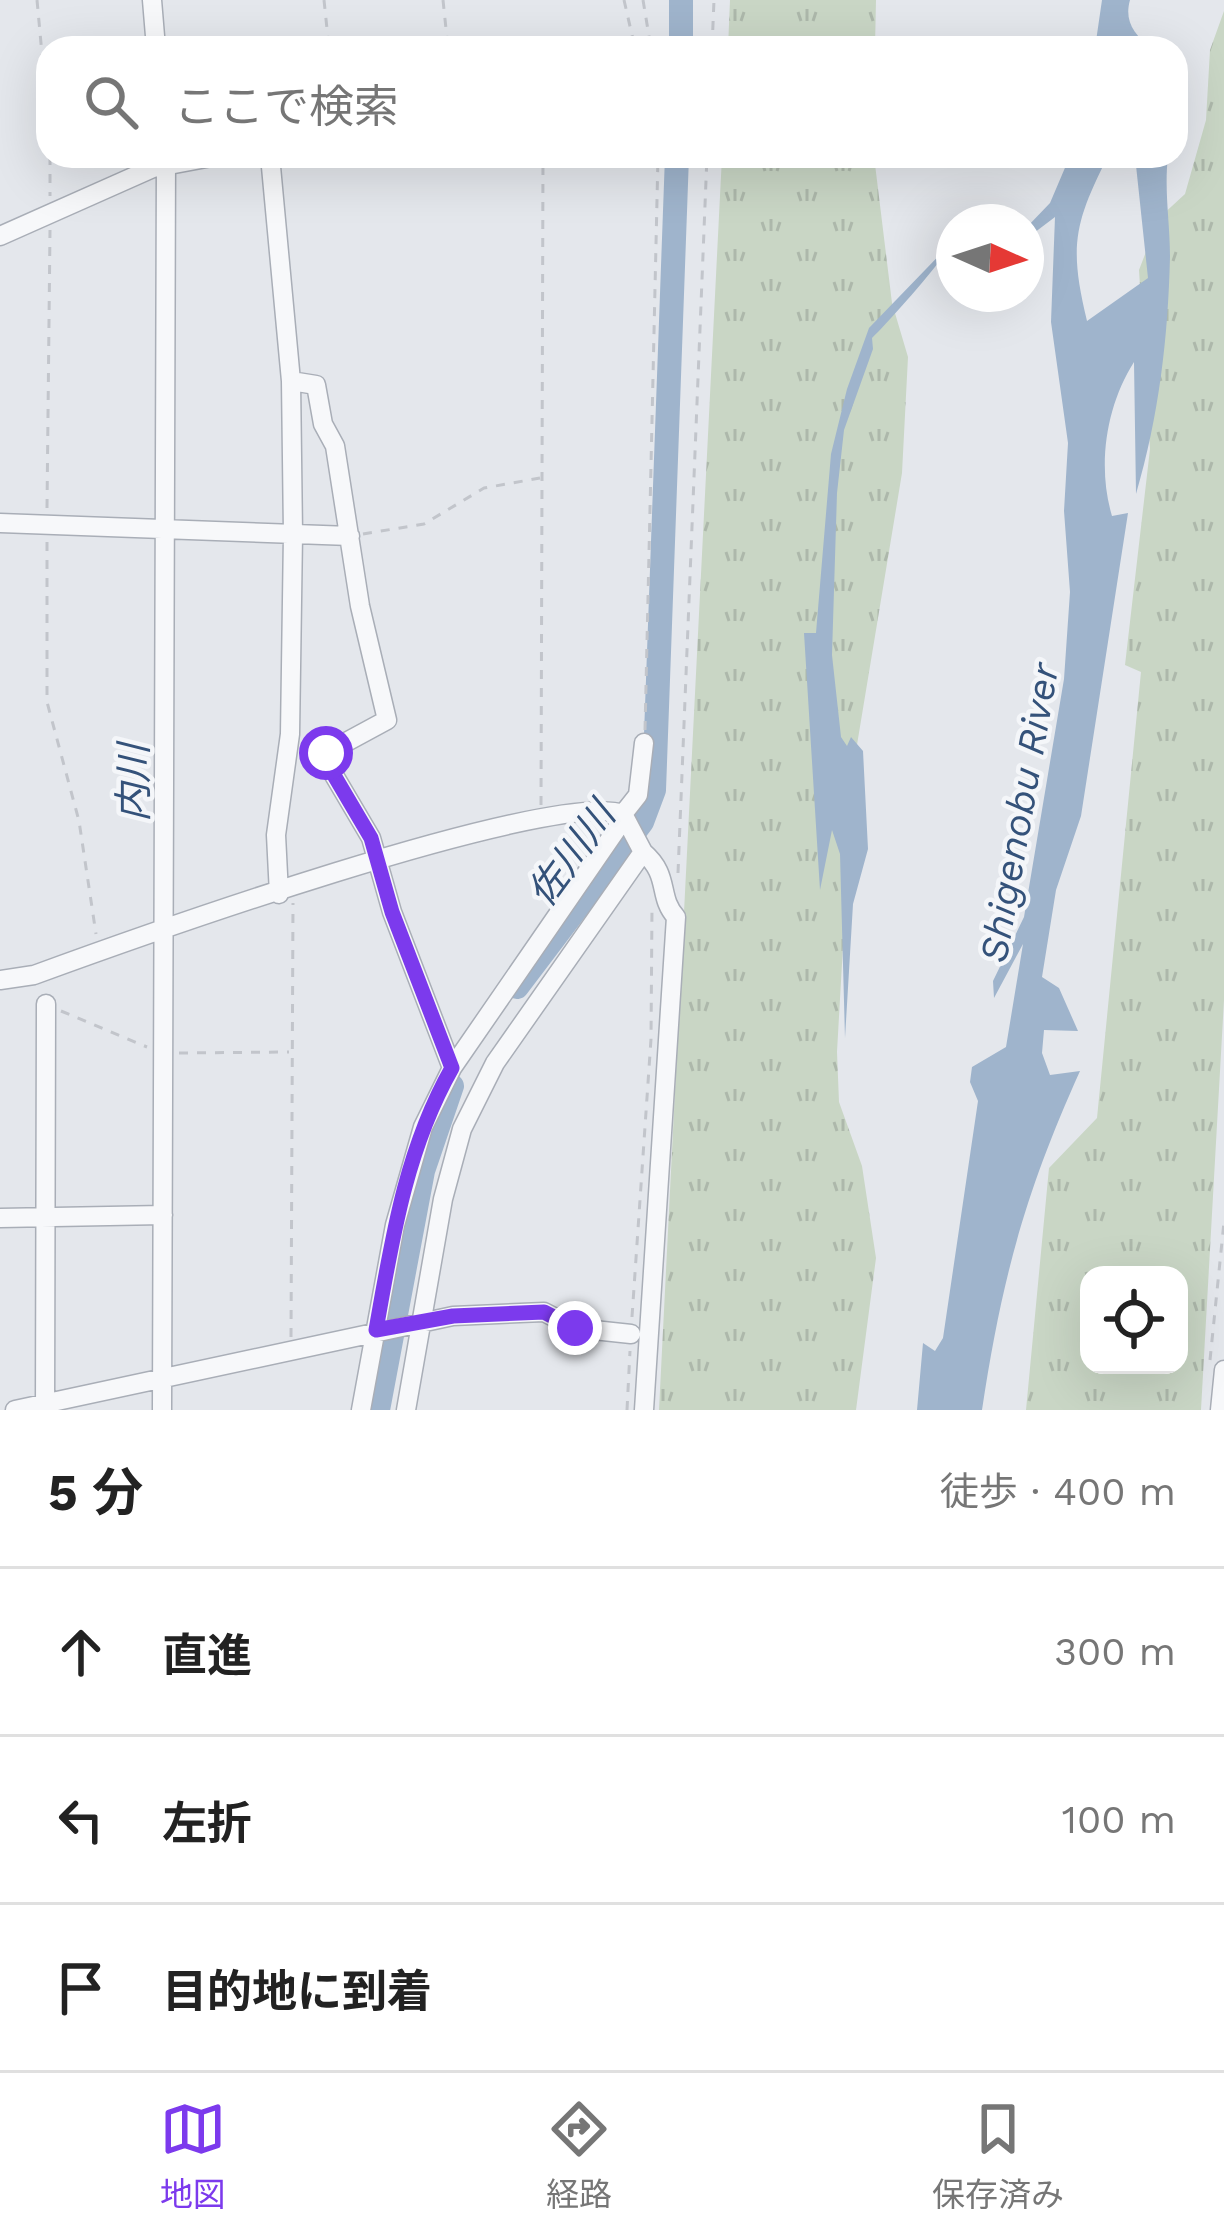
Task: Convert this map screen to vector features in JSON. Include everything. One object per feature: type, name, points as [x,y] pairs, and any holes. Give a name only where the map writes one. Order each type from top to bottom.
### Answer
[{"type":"street","points":[[152,0],[155,36]]},
{"type":"street","points":[[0,236],[149,168]]},
{"type":"street","points":[[161,1410],[167,168]]},
{"type":"street","points":[[271,168],[291,381],[290,734],[276,835],[286,892]]},
{"type":"street","points":[[291,381],[316,385],[319,412],[338,458],[387,720],[326,753],[325,760],[371,838],[422,998],[452,1068]]},
{"type":"street","points":[[0,523],[350,536]]},
{"type":"street","points":[[361,1410],[408,1174],[423,1127],[452,1068],[624,820],[638,795],[644,743]]},
{"type":"street","points":[[0,980],[377,860],[541,819],[624,820]]},
{"type":"street","points":[[624,820],[641,850],[663,872],[666,901],[676,917],[644,1410]]},
{"type":"street","points":[[406,1410],[443,1199],[472,1106],[495,1063],[547,998],[641,850]]},
{"type":"street","points":[[45,1406],[46,1004]]},
{"type":"street","points":[[0,1218],[163,1216]]},
{"type":"street","points":[[15,1410],[453,1316],[544,1312],[575,1328],[631,1334]]},
{"type":"street","points":[[1217,1367],[1220,1410]]},
{"type":"path","points":[[37,0],[40,36]]},
{"type":"path","points":[[324,0],[328,36]]},
{"type":"path","points":[[442,0],[446,36]]},
{"type":"path","points":[[624,0],[632,36]]},
{"type":"path","points":[[643,0],[649,36]]},
{"type":"path","points":[[712,36],[714,0]]},
{"type":"path","points":[[50,168],[47,702],[80,821],[97,927],[93,953]]},
{"type":"path","points":[[541,819],[543,168]]},
{"type":"path","points":[[644,743],[658,168]]},
{"type":"path","points":[[676,917],[707,168]]},
{"type":"path","points":[[350,536],[424,524],[484,488],[542,478]]},
{"type":"path","points":[[286,892],[292,1350]]},
{"type":"path","points":[[626,1410],[651,1039],[651,895]]},
{"type":"path","points":[[1217,1367],[1224,1222]]},
{"type":"green space","points":[[730,0],[876,0],[875,36],[728,36]]},
{"type":"green space","points":[[1224,11],[1224,1000],[1201,1410],[1026,1410],[1049,1168],[1097,1118],[1141,672],[1125,665],[1150,449],[1139,270],[1159,218],[1185,194],[1206,120],[1210,50]]},
{"type":"green space","points":[[721,168],[875,168],[892,303],[908,357],[902,473],[853,769],[837,1052],[839,1102],[862,1166],[876,1258],[856,1410],[659,1410]]},
{"type":"water","points":[[1102,0],[1130,0],[1128,14],[1139,36],[1097,36]]},
{"type":"water","points":[[1065,168],[1103,168],[1078,236],[1078,273],[1087,321],[1148,278],[1136,168],[1168,168],[1170,257],[1161,377],[1136,494],[1134,362],[1117,398],[1107,437],[1105,477],[1112,516],[1128,513],[1081,816],[1056,890],[1042,977],[1059,988],[1078,1031],[1044,1030],[1042,1053],[1050,1075],[1080,1071],[1044,1157],[1018,1237],[982,1410],[917,1410],[923,1343],[935,1351],[943,1338],[978,1101],[970,1082],[972,1067],[1006,1047],[1023,944],[994,998],[993,981],[1024,917],[1064,679],[1070,592],[1064,511],[1068,443],[1051,322],[1055,217],[1044,225],[1044,209]]},
{"type":"water","points":[[936,259],[929,274],[872,338],[873,349],[844,430],[837,493],[832,655],[841,737],[847,746],[851,737],[863,751],[868,849],[853,904],[845,1038],[840,854],[832,830],[820,890],[804,633],[816,633],[831,454],[869,328]]},
{"type":"waterway","name":"佐川川","points":[[681,0],[681,36]]},
{"type":"waterway","name":"佐川川","points":[[517,987],[642,822],[654,790],[677,168]]},
{"type":"waterway","name":"佐川川","points":[[378,1410],[423,1171],[452,1086]]},
{"type":"route","points":[[326,753],[325,760],[371,838],[392,912],[452,1068],[423,1127],[408,1174],[376,1330],[453,1316],[544,1312],[575,1328]]},
{"type":"water label","name":"内川","points":[[133,783]]},
{"type":"water label","name":"Shigenobu River","points":[[1019,813]]}]
